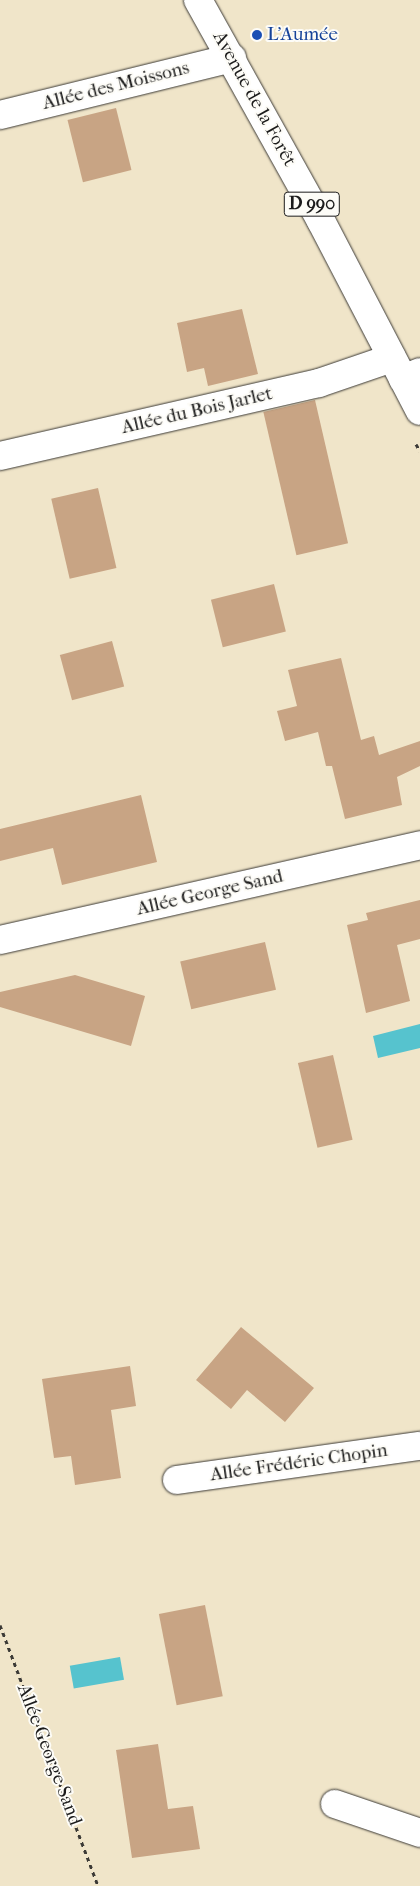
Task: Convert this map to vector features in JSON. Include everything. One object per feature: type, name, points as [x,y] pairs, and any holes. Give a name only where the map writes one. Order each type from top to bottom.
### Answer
[{"type":"street","name":"Avenue de la Forêt","points":[[198,0],[405,370],[420,411]]},
{"type":"street","name":"Allée des Moissons","points":[[0,115],[232,58]]},
{"type":"street","name":"Allée du Bois Jarlet","points":[[0,456],[319,383],[405,370]]},
{"type":"street","name":"Allée George Sand","points":[[0,940],[420,845]]},
{"type":"street","name":"Allée Frédéric Chopin","points":[[177,1480],[420,1446]]},
{"type":"street","points":[[335,1804],[420,1833]]},
{"type":"path","name":"Allée George Sand","points":[[0,1625],[98,1886]]},
{"type":"water","points":[[420,1024],[420,1048],[378,1058],[373,1036]]},
{"type":"water","points":[[120,1657],[124,1680],[74,1689],[70,1666]]},
{"type":"building","points":[[116,108],[131,170],[83,182],[67,120]]},
{"type":"building","points":[[242,309],[258,374],[208,386],[204,368],[187,372],[177,323]]},
{"type":"building","points":[[315,400],[348,543],[296,555],[263,412]]},
{"type":"building","points":[[98,488],[116,568],[70,579],[51,499]]},
{"type":"building","points":[[274,584],[286,632],[223,647],[211,600]]},
{"type":"building","points":[[112,641],[124,686],[72,700],[60,655]]},
{"type":"building","points":[[341,658],[361,740],[374,736],[379,755],[420,741],[420,766],[397,777],[402,805],[345,819],[332,766],[326,766],[318,732],[285,741],[277,711],[297,706],[288,670]]},
{"type":"building","points":[[141,795],[157,862],[62,885],[53,848],[0,861],[0,829]]},
{"type":"building","points":[[420,900],[420,939],[397,945],[410,1001],[366,1013],[347,925],[368,920],[366,913]]},
{"type":"building","points":[[265,942],[276,990],[191,1009],[180,962]]},
{"type":"building","points":[[75,975],[145,996],[131,1046],[0,1007],[0,992]]},
{"type":"building","points":[[333,1055],[353,1140],[317,1148],[298,1063]]},
{"type":"building","points":[[241,1327],[314,1388],[285,1422],[247,1390],[231,1409],[196,1380]]},
{"type":"building","points":[[130,1366],[136,1406],[111,1410],[121,1478],[75,1485],[71,1456],[54,1458],[42,1379]]},
{"type":"building","points":[[205,1605],[223,1696],[177,1705],[159,1614]]},
{"type":"building","points":[[158,1744],[168,1809],[193,1806],[200,1849],[132,1858],[116,1750]]},
{"type":"place","name":"L'Aumée","points":[[257,35]]}]
